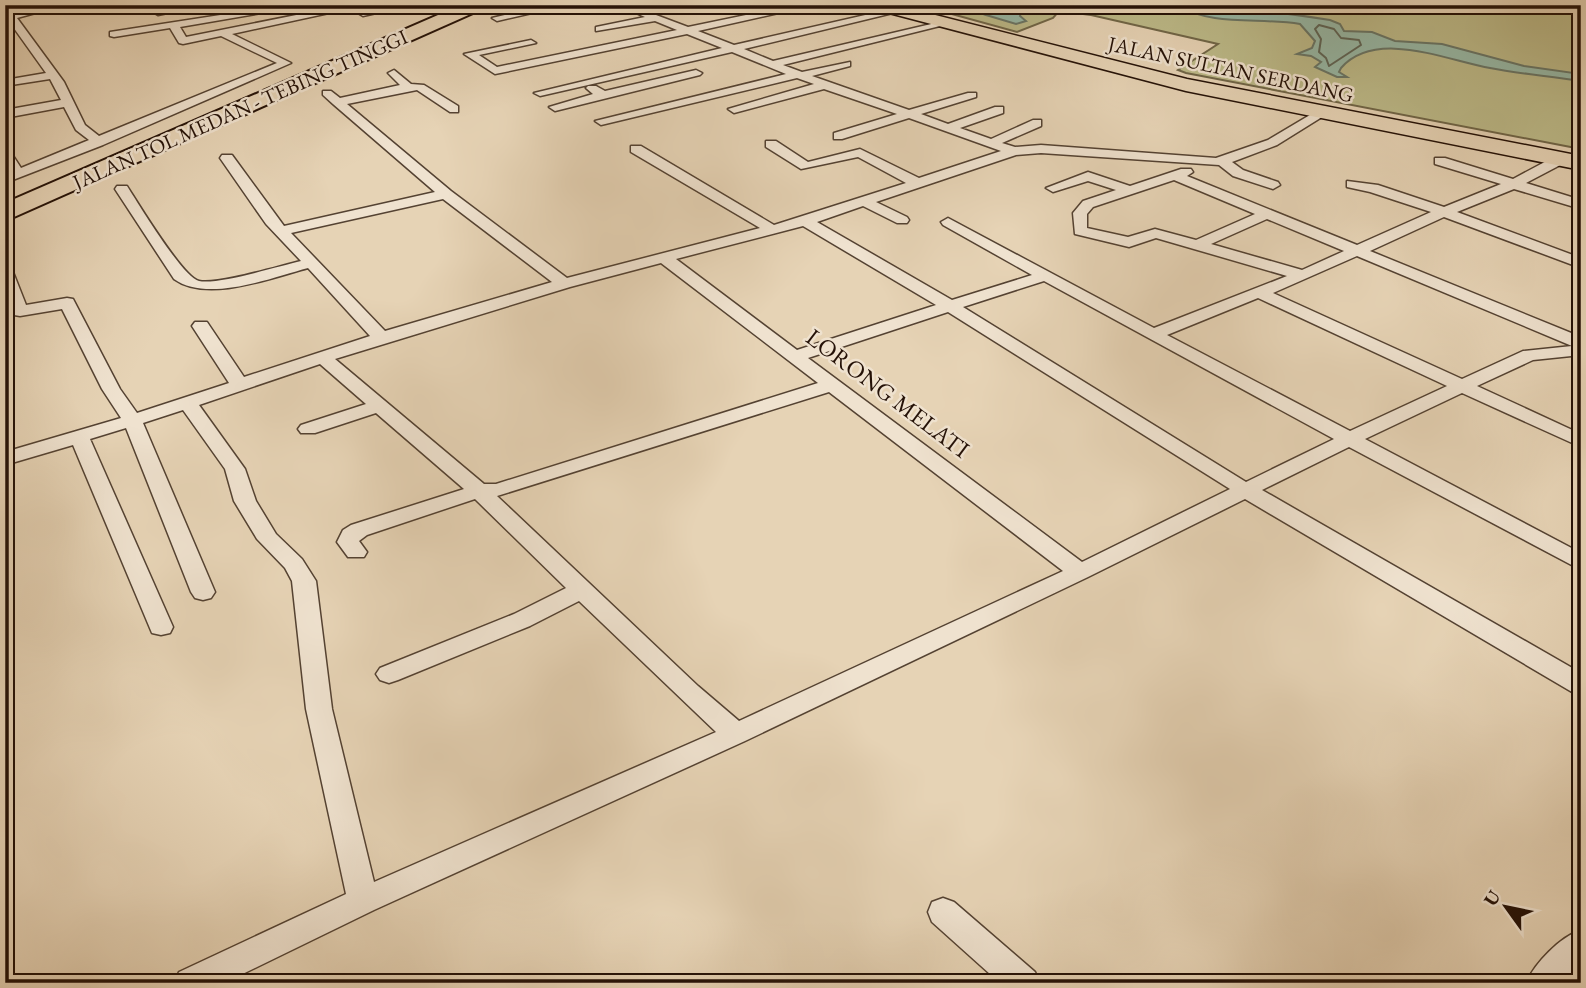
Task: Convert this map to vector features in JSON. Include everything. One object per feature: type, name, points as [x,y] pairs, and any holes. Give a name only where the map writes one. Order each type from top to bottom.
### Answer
[{"type":"highway","name":"JALAN TOL MEDAN - TEBING TINGGI","points":[[5,201],[454,5]]},
{"type":"highway","name":"JALAN TOL MEDAN - TEBING TINGGI","points":[[5,213],[476,5]]},
{"type":"highway","name":"JALAN SULTAN SERDANG","points":[[876,5],[1152,74],[1581,158]]},
{"type":"highway","name":"JALAN SULTAN SERDANG","points":[[893,8],[940,23],[1173,82],[1581,163]]},
{"type":"street","points":[[60,5],[9,16],[36,49],[80,127],[99,142]]},
{"type":"street","points":[[158,12],[201,5]]},
{"type":"street","points":[[114,34],[303,5]]},
{"type":"street","points":[[174,26],[183,41],[255,28],[309,14],[407,5]]},
{"type":"street","points":[[497,18],[562,5]]},
{"type":"street","points":[[623,5],[825,85],[1014,151]]},
{"type":"street","points":[[600,29],[689,5]]},
{"type":"street","points":[[531,43],[465,52],[495,71],[809,5]]},
{"type":"street","points":[[540,93],[821,29],[893,8]]},
{"type":"street","points":[[773,64],[940,23]]},
{"type":"street","points":[[625,35],[674,26]]},
{"type":"street","points":[[821,29],[843,37]]},
{"type":"street","points":[[5,154],[12,177],[286,63],[224,34]]},
{"type":"street","points":[[824,43],[854,35],[870,40]]},
{"type":"street","points":[[601,121],[846,64]]},
{"type":"street","points":[[394,73],[408,87]]},
{"type":"street","points":[[555,107],[696,73]]},
{"type":"street","points":[[5,83],[51,75]]},
{"type":"street","points":[[584,82],[603,95]]},
{"type":"street","points":[[734,109],[825,85]]},
{"type":"street","points":[[454,110],[420,87],[332,98],[446,194],[564,285]]},
{"type":"street","points":[[838,136],[972,95]]},
{"type":"street","points":[[5,114],[67,103]]},
{"type":"street","points":[[948,128],[999,110]]},
{"type":"street","points":[[1303,275],[1155,233],[1129,242],[1084,234],[1080,231],[1078,219],[1082,209],[1088,204],[1267,146],[1324,112]]},
{"type":"street","points":[[991,143],[1037,123]]},
{"type":"street","points":[[771,144],[806,166],[860,153],[919,184]]},
{"type":"street","points":[[636,149],[771,229]]},
{"type":"street","points":[[5,459],[188,403],[321,356],[564,285],[805,221],[1014,151],[1041,149],[1219,161],[1238,173],[1273,186]]},
{"type":"street","points":[[227,158],[281,231],[310,263],[340,289],[381,338]]},
{"type":"street","points":[[1153,334],[1303,275],[1514,184],[1561,159]]},
{"type":"street","points":[[1440,161],[1581,205]]},
{"type":"street","points":[[1088,204],[1053,188],[1088,176],[1128,190]]},
{"type":"street","points":[[1175,176],[1581,343]]},
{"type":"street","points":[[1352,184],[1373,188],[1444,212],[1581,263]]},
{"type":"street","points":[[122,189],[180,276],[191,284],[223,284],[310,263]]},
{"type":"street","points":[[281,231],[446,194]]},
{"type":"street","points":[[865,202],[902,220]]},
{"type":"street","points":[[1199,244],[1267,214]]},
{"type":"street","points":[[805,221],[951,307],[1244,489],[1581,685]]},
{"type":"street","points":[[948,222],[1581,564]]},
{"type":"street","name":"LORONG MELATI","points":[[664,258],[1080,572]]},
{"type":"street","points":[[5,272],[20,311],[67,303],[104,378],[132,421],[203,592]]},
{"type":"street","points":[[796,356],[1047,275]]},
{"type":"street","points":[[1258,292],[1581,441]]},
{"type":"street","points":[[201,326],[215,343],[231,374],[241,385]]},
{"type":"street","points":[[190,983],[235,973],[363,901],[736,734],[1080,572],[1244,489],[1529,355],[1581,350]]},
{"type":"street","points":[[321,356],[479,491],[689,694],[736,734]]},
{"type":"street","points":[[356,552],[348,542],[351,535],[359,530],[479,491],[497,490],[582,465],[834,384]]},
{"type":"street","points":[[188,403],[235,469],[245,501],[268,539],[294,564],[304,581],[319,709],[363,901]]},
{"type":"street","points":[[308,429],[377,406]]},
{"type":"street","points":[[79,436],[161,627]]},
{"type":"street","points":[[389,674],[522,620],[581,590]]},
{"type":"street","points":[[943,912],[1024,983]]},
{"type":"street","points":[[1542,983],[1581,944]]},
{"type":"shaded area","points":[[919,5],[1581,5],[1581,149],[1186,73],[1178,70],[1218,44],[1091,15],[1059,11],[1053,18],[1017,32]]},
{"type":"water","points":[[1008,5],[1075,5],[1022,11],[1020,16],[1026,21],[1016,24],[986,15]]},
{"type":"water","points":[[1176,5],[1214,6],[1330,20],[1340,24],[1344,31],[1372,32],[1395,41],[1442,44],[1524,66],[1581,74],[1581,81],[1501,70],[1413,50],[1392,49],[1373,50],[1356,56],[1339,72],[1347,77],[1337,77],[1315,67],[1321,62],[1311,56],[1297,54],[1312,48],[1315,41],[1300,24],[1221,19],[1191,12]]}]
